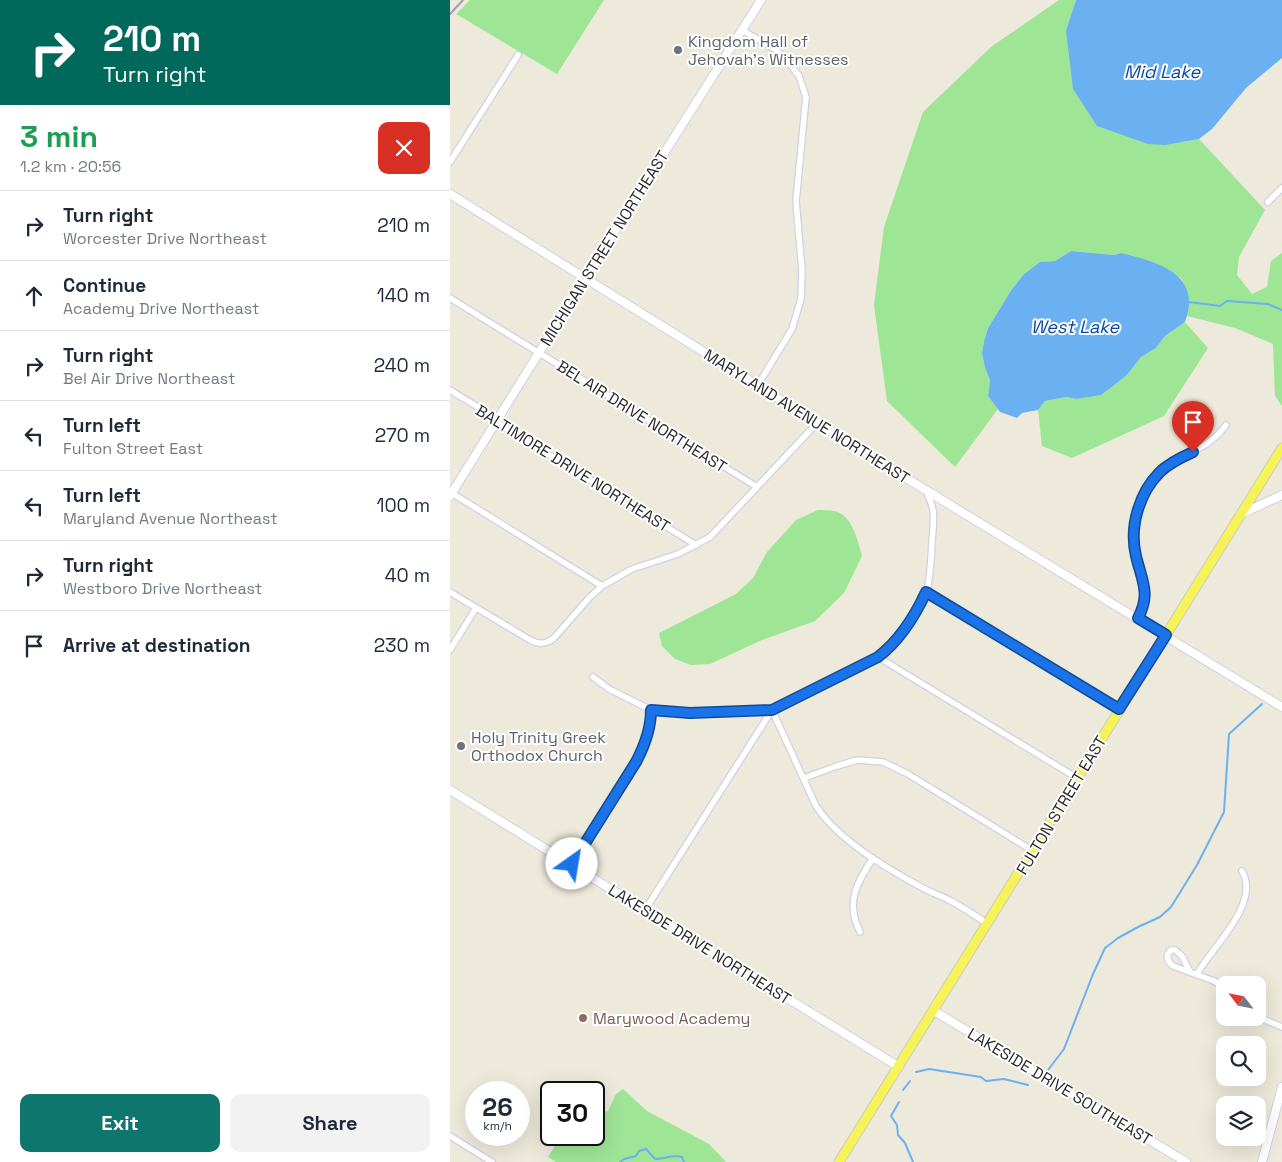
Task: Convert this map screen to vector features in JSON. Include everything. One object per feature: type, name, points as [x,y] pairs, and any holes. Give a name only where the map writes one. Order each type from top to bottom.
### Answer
[{"type":"main road","name":"FULTON STREET EAST","points":[[840,1162],[1282,448]]},
{"type":"street","name":"MICHIGAN STREET NORTHEAST","points":[[451,494],[760,0]]},
{"type":"street","points":[[742,30],[776,50],[788,60],[799,76],[806,97],[796,201],[802,271],[801,299],[792,329],[758,385]]},
{"type":"street","points":[[450,162],[518,54]]},
{"type":"street","points":[[1268,202],[1282,188]]},
{"type":"street","name":"MARYLAND AVENUE NORTHEAST","points":[[450,194],[924,489],[1282,707]]},
{"type":"street","name":"BEL AIR DRIVE NORTHEAST","points":[[450,298],[757,487]]},
{"type":"street","name":"BALTIMORE DRIVE NORTHEAST","points":[[450,390],[489,414],[496,422],[696,546]]},
{"type":"street","points":[[450,592],[537,644],[548,642],[554,638],[602,586],[632,569],[696,546],[715,532],[818,422]]},
{"type":"street","points":[[1138,618],[1143,610],[1146,597],[1134,542],[1133,527],[1150,484],[1161,471],[1180,458],[1206,446],[1218,436],[1226,425]]},
{"type":"street","points":[[593,676],[609,689],[651,710],[690,713],[772,710],[878,657],[892,646],[901,635],[917,613],[926,592],[931,568],[934,514],[933,504],[924,489]]},
{"type":"street","points":[[451,494],[602,586]]},
{"type":"street","points":[[1240,515],[1282,495]]},
{"type":"street","points":[[926,592],[1119,709]]},
{"type":"street","points":[[450,650],[476,608]]},
{"type":"street","points":[[878,657],[1077,778]]},
{"type":"street","points":[[572,864],[636,762],[650,729],[651,710]]},
{"type":"street","points":[[772,710],[822,816],[844,838],[923,888],[950,900],[988,924]]},
{"type":"street","points":[[646,910],[772,710]]},
{"type":"street","points":[[804,778],[857,760],[883,762],[908,774],[1033,851]]},
{"type":"street","name":"LAKESIDE DRIVE NORTHEAST","points":[[450,790],[899,1067]]},
{"type":"street","points":[[860,932],[854,916],[854,896],[861,877],[873,858]]},
{"type":"street","points":[[1197,974],[1243,906],[1247,893],[1247,880],[1242,871]]},
{"type":"street","points":[[1190,972],[1216,983]]},
{"type":"street","name":"LAKESIDE DRIVE SOUTHEAST","points":[[934,1011],[1186,1162]]},
{"type":"street","points":[[1266,1020],[1282,1027]]},
{"type":"street","points":[[1262,1162],[1282,1087]]},
{"type":"street","points":[[450,1136],[492,1162]]},
{"type":"green space","points":[[470,0],[604,0],[557,74],[456,14]]},
{"type":"green space","points":[[1059,0],[1076,0],[1066,30],[1183,142],[1199,139],[1265,210],[1239,257],[1237,275],[1252,294],[1267,287],[1271,261],[1282,253],[1282,406],[1275,396],[1273,344],[1235,328],[1187,316],[1188,297],[1181,278],[1121,253],[1114,255],[1071,251],[1055,261],[1040,262],[1024,274],[1012,289],[988,328],[982,353],[990,380],[988,396],[998,409],[955,467],[887,401],[874,305],[884,227],[923,112],[991,47]]},
{"type":"green space","points":[[1185,322],[1208,348],[1164,416],[1072,458],[1042,446],[1038,410],[1045,401],[1066,397],[1076,399],[1127,375],[1141,357],[1156,348],[1165,336]]},
{"type":"green space","points":[[818,510],[834,511],[845,517],[853,529],[862,556],[844,593],[815,621],[762,640],[710,664],[691,665],[675,659],[662,646],[659,633],[736,594],[753,578],[767,552],[796,520]]},
{"type":"green space","points":[[623,1089],[647,1111],[709,1144],[726,1162],[556,1162],[548,1157],[555,1146],[605,1146],[605,1112],[608,1111],[616,1094]]},
{"type":"water","name":"Mid Lake","points":[[1076,0],[1282,0],[1282,58],[1246,88],[1212,129],[1199,139],[1165,145],[1148,144],[1097,126],[1073,89],[1066,30]]},
{"type":"water","name":"West Lake","points":[[1071,251],[1114,255],[1121,253],[1149,261],[1173,272],[1182,281],[1188,292],[1189,305],[1185,322],[1165,336],[1156,348],[1141,357],[1127,375],[1101,395],[1076,399],[1066,397],[1045,401],[1038,410],[1022,413],[1017,418],[1000,412],[988,396],[990,380],[982,353],[988,328],[1012,289],[1024,274],[1040,262],[1055,261]]},
{"type":"waterway","points":[[1189,302],[1220,306],[1227,301],[1268,304],[1282,310]]},
{"type":"waterway","points":[[1048,1070],[1064,1049],[1105,948],[1118,938],[1160,917],[1171,907],[1197,865],[1224,812],[1229,734],[1262,704]]},
{"type":"waterway","points":[[916,1072],[929,1069],[981,1077],[986,1081],[1004,1079],[1028,1085]]},
{"type":"waterway","points":[[903,1090],[910,1081]]},
{"type":"waterway","points":[[899,1102],[891,1116],[897,1125],[898,1135],[905,1143],[913,1162]]},
{"type":"waterway","points":[[620,1162],[636,1156],[639,1151],[646,1149],[655,1159],[679,1156],[682,1157],[684,1162]]},
{"type":"railway","points":[[450,14],[463,0]]},
{"type":"place","name":"Kingdom Hall of Jehovah’s Witnesses","points":[[678,50]]},
{"type":"place","name":"Holy Trinity Greek Orthodox Church","points":[[461,746]]},
{"type":"place","name":"Marywood Academy","points":[[583,1018]]},
{"type":"route","points":[[572,864],[636,762],[650,729],[651,710],[690,713],[772,710],[878,657],[892,646],[901,635],[917,613],[926,592],[1119,709],[1166,635],[1138,618],[1143,610],[1146,597],[1135,554],[1133,527],[1150,484],[1161,471],[1193,452]]}]
